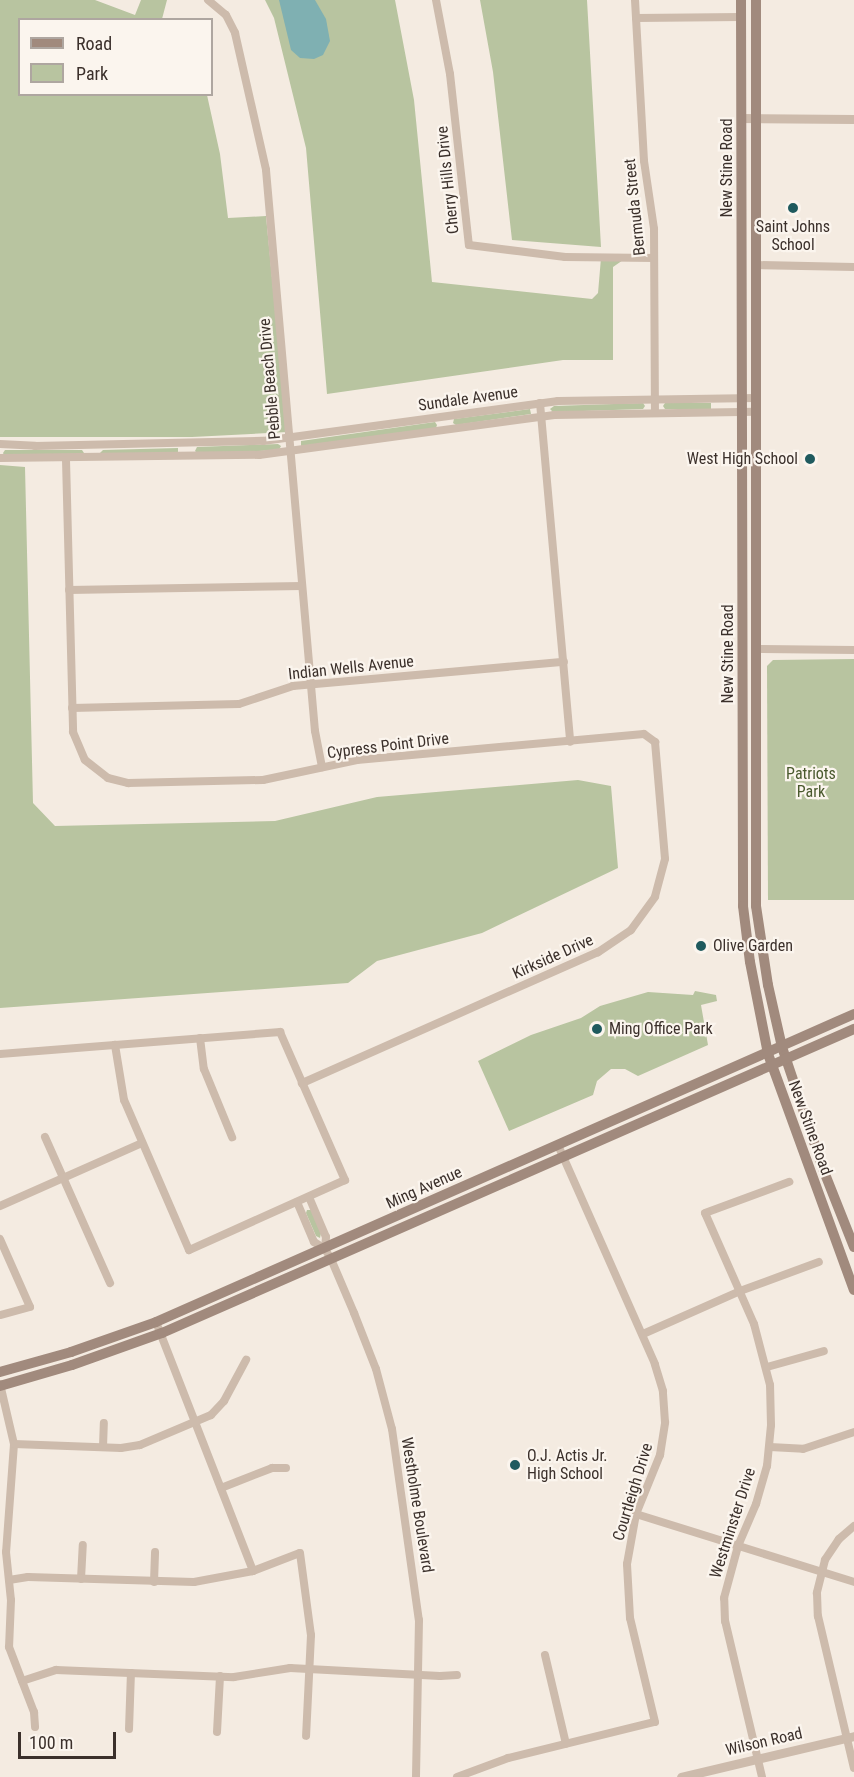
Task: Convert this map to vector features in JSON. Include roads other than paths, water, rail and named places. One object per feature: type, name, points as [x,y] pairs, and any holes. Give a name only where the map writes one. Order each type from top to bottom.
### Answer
[{"type":"main road","name":"New Stine Road","points":[[741,0],[743,906],[750,962],[768,1054],[854,1290]]},
{"type":"main road","name":"New Stine Road","points":[[756,0],[756,906],[768,985],[782,1047],[823,1169],[854,1247]]},
{"type":"main road","points":[[743,592],[749,602],[749,644],[757,649]]},
{"type":"main road","points":[[743,659],[749,666],[752,688],[757,698]]},
{"type":"main road","name":"Ming Avenue","points":[[0,1372],[71,1352],[156,1322],[768,1054],[854,1014]]},
{"type":"main road","name":"Ming Avenue","points":[[0,1385],[72,1365],[162,1334],[787,1061],[854,1029]]},
{"type":"street","name":"Pebble Beach Drive","points":[[208,0],[226,15],[235,33],[260,136],[269,201],[315,731],[322,767]]},
{"type":"street","name":"Cherry Hills Drive","points":[[436,0],[450,74],[469,245],[565,257],[654,258]]},
{"type":"street","name":"Bermuda Street","points":[[635,0],[644,161],[654,229],[655,412]]},
{"type":"street","points":[[636,18],[741,17]]},
{"type":"street","points":[[741,118],[854,119]]},
{"type":"street","points":[[756,265],[854,267]]},
{"type":"street","name":"Sundale Avenue","points":[[0,444],[92,445],[289,438],[540,403],[655,398],[756,398]]},
{"type":"street","points":[[540,403],[570,742]]},
{"type":"street","name":"Sundale Avenue","points":[[0,459],[66,460],[290,452],[542,416],[756,411]]},
{"type":"street","points":[[186,443],[186,457]]},
{"type":"street","points":[[92,445],[93,459]]},
{"type":"street","points":[[66,460],[72,708]]},
{"type":"street","points":[[69,590],[302,586]]},
{"type":"street","points":[[757,649],[854,650]]},
{"type":"street","name":"Indian Wells Avenue","points":[[72,708],[240,704],[261,699],[283,688],[311,684],[564,662]]},
{"type":"street","name":"Cypress Point Drive","points":[[72,708],[75,742],[91,767],[108,778],[128,783],[263,780],[357,760],[644,734],[655,742]]},
{"type":"street","name":"Kirkside Drive","points":[[302,1083],[598,952],[631,930],[654,897],[664,859],[655,742]]},
{"type":"street","points":[[0,1054],[280,1032],[345,1180],[189,1250],[122,1093],[115,1045]]},
{"type":"street","points":[[200,1038],[204,1070],[232,1137]]},
{"type":"street","points":[[45,1137],[110,1283]]},
{"type":"street","points":[[0,1206],[142,1143]]},
{"type":"street","name":"Courtleigh Drive","points":[[558,1145],[660,1376],[665,1422],[660,1455],[636,1515],[627,1564],[628,1600],[655,1722],[566,1744]]},
{"type":"street","name":"Westminster Drive","points":[[762,1777],[724,1611],[726,1586],[738,1546],[762,1487],[770,1447],[771,1407],[766,1367],[757,1332],[705,1213],[789,1182]]},
{"type":"street","name":"Westholme Boulevard","points":[[309,1197],[326,1237],[325,1249]]},
{"type":"street","name":"Westholme Boulevard","points":[[297,1202],[314,1242],[325,1249],[331,1259],[371,1355],[392,1429],[416,1592],[420,1675],[416,1777]]},
{"type":"street","points":[[0,1239],[30,1307],[0,1315]]},
{"type":"street","points":[[643,1334],[740,1292],[819,1262]]},
{"type":"street","points":[[156,1322],[253,1571]]},
{"type":"street","points":[[766,1367],[824,1351]]},
{"type":"street","points":[[14,1444],[103,1447],[141,1445],[196,1424],[218,1409],[246,1360]]},
{"type":"street","points":[[0,1385],[14,1444],[8,1509],[11,1600],[9,1647],[34,1712],[35,1727]]},
{"type":"street","points":[[103,1447],[104,1423]]},
{"type":"street","points":[[770,1447],[803,1449],[854,1432]]},
{"type":"street","points":[[220,1488],[272,1468],[286,1468]]},
{"type":"street","points":[[636,1515],[854,1581]]},
{"type":"street","points":[[854,1526],[831,1549],[821,1571],[817,1593],[818,1616],[850,1737],[854,1768]]},
{"type":"street","points":[[81,1579],[83,1545]]},
{"type":"street","points":[[154,1582],[155,1552]]},
{"type":"street","points":[[9,1580],[28,1577],[194,1582],[253,1571],[300,1553],[311,1635],[306,1736]]},
{"type":"street","points":[[457,1777],[508,1758],[566,1744],[545,1654]]},
{"type":"street","points":[[22,1681],[56,1670],[243,1676],[290,1668],[457,1675]]},
{"type":"street","points":[[129,1729],[131,1673]]},
{"type":"street","points":[[217,1732],[220,1676]]},
{"type":"street","name":"Wilson Road","points":[[681,1777],[850,1737]]},
{"type":"water","points":[[279,0],[315,0],[326,19],[330,41],[323,55],[314,59],[300,58],[291,50]]},
{"type":"place","name":"Saint Johns School","points":[[793,208]]},
{"type":"place","name":"West High School","points":[[810,459]]},
{"type":"place","name":"Olive Garden","points":[[701,946]]},
{"type":"place","name":"Ming Office Park","points":[[597,1029]]},
{"type":"place","name":"O.J. Actis Jr. High School","points":[[515,1465]]},
{"type":"park label","name":"Patriots Park","points":[[811,783]]}]
